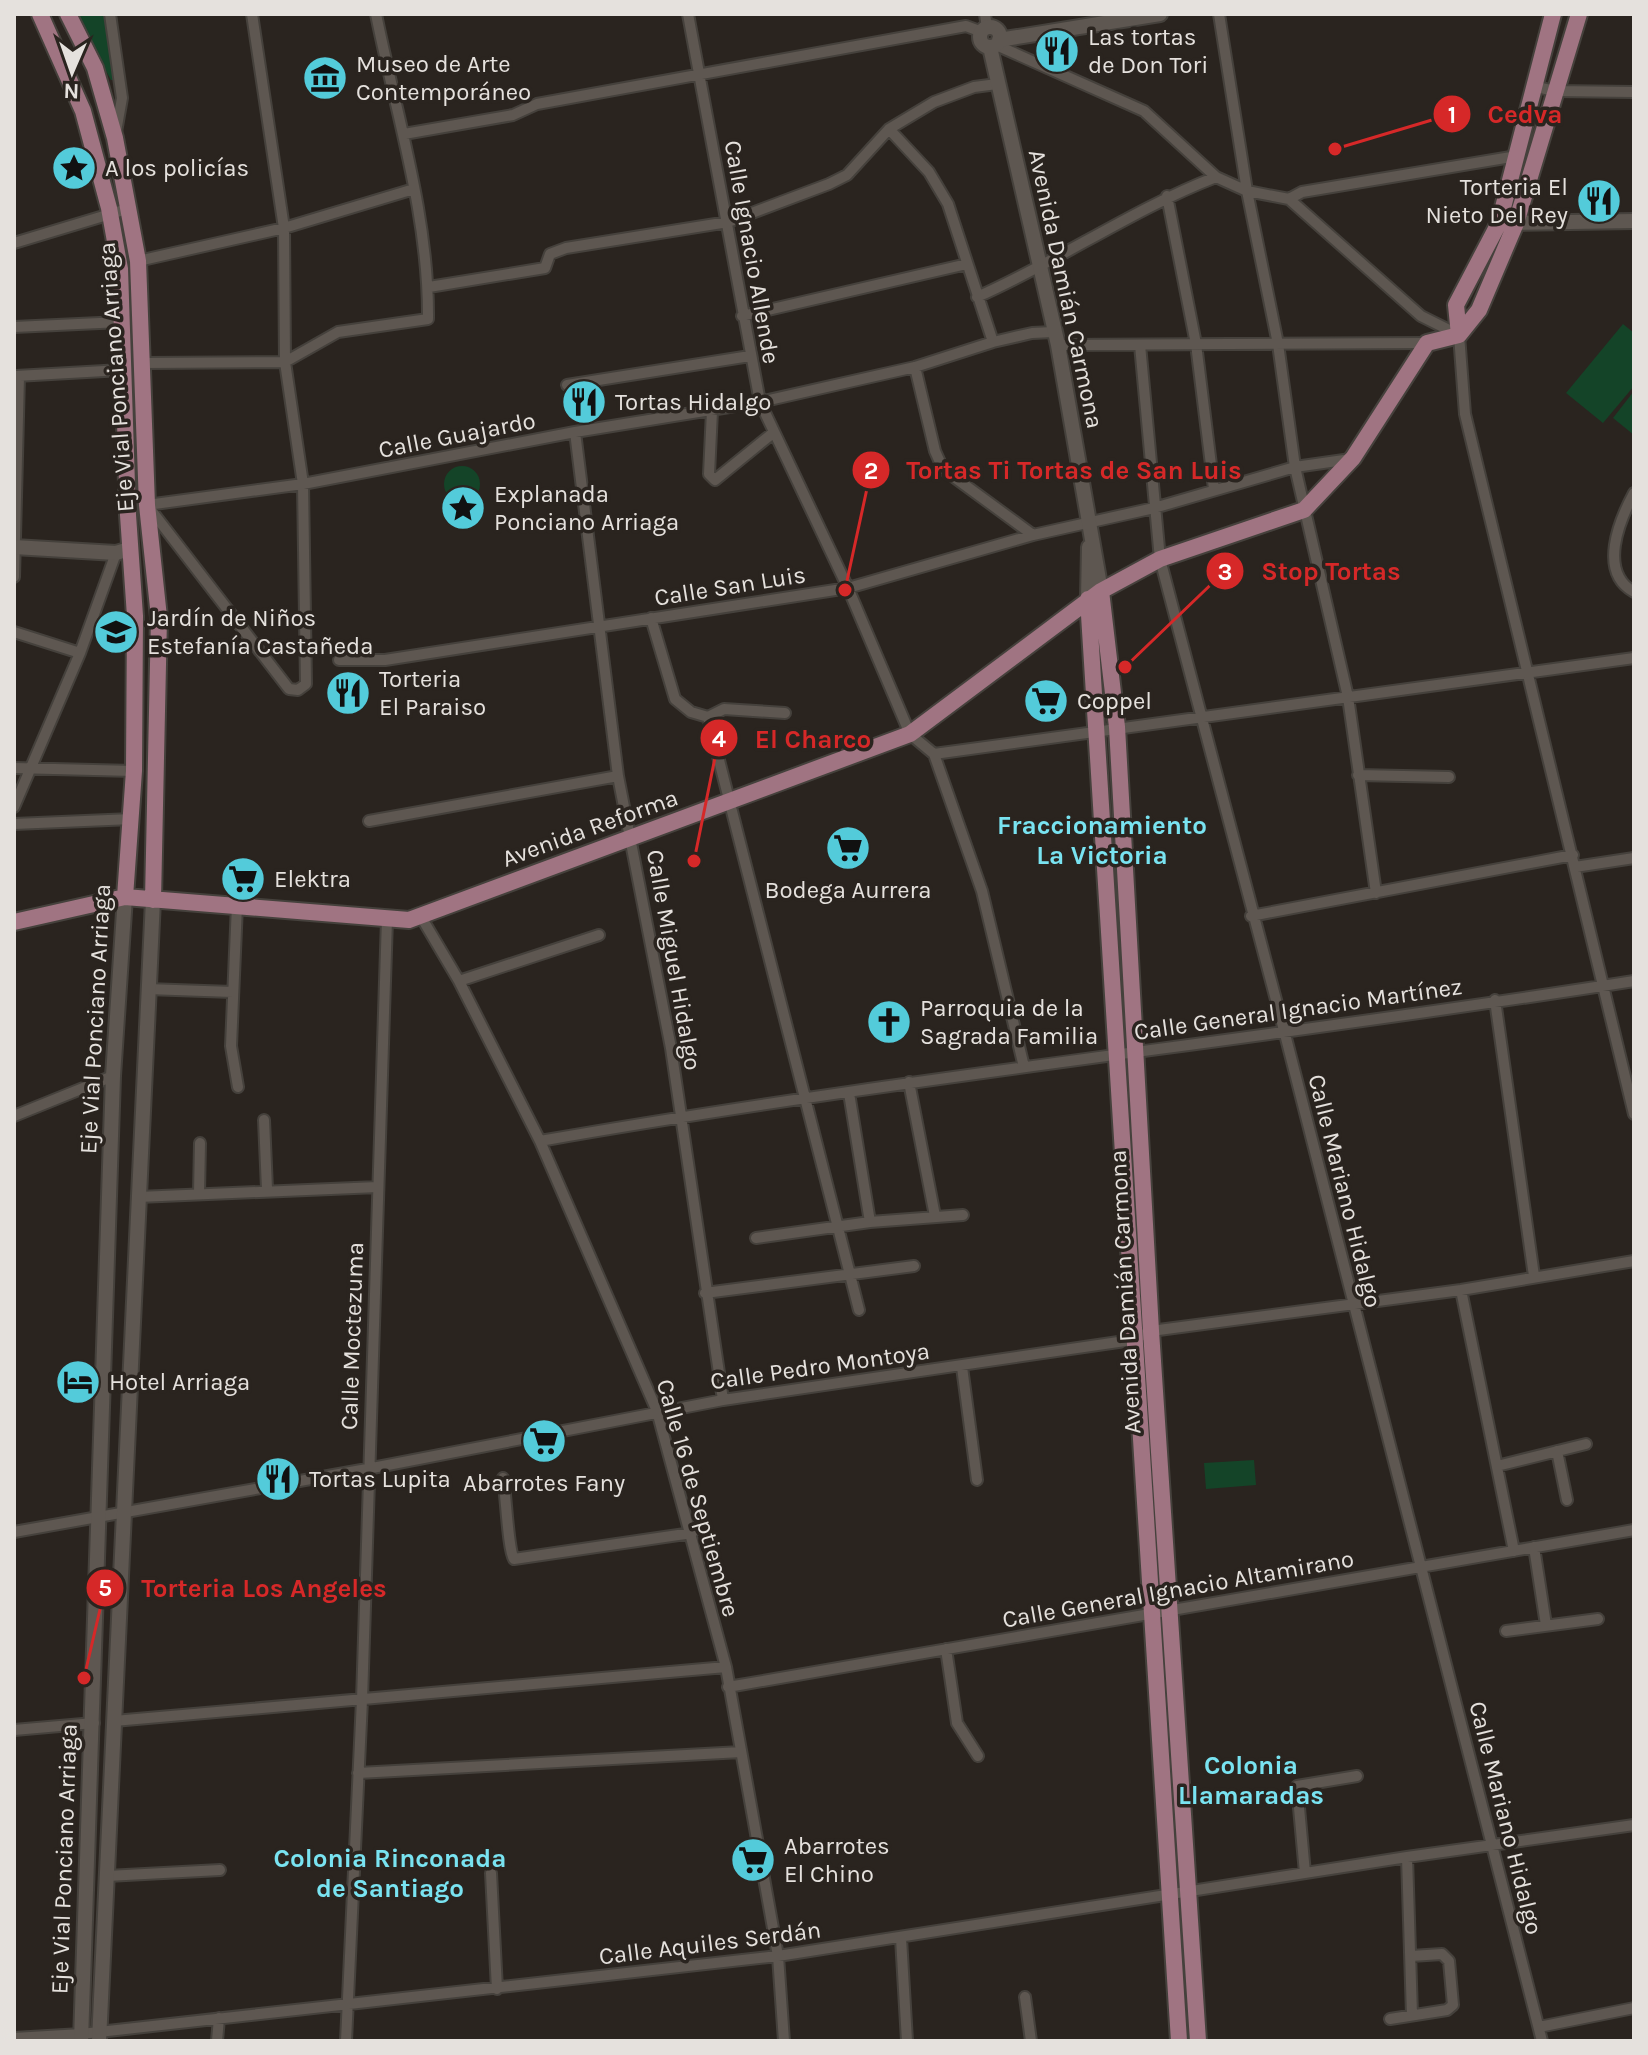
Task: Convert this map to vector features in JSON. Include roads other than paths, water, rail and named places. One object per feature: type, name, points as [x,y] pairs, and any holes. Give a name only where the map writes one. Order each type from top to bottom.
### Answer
[{"type":"main road","name":"Eje Vial Ponciano Arriaga","points":[[40,14],[83,111],[120,269],[123,551],[135,616],[134,771],[113,1076],[101,1515],[81,2038]]},
{"type":"main road","name":"Eje Vial Ponciano Arriaga","points":[[68,14],[95,68],[115,138],[138,261],[147,505],[159,617],[153,900],[127,1511],[99,2036]]},
{"type":"main road","points":[[985,25],[996,29],[995,44],[1160,14]]},
{"type":"main road","points":[[1459,335],[1456,305],[1499,223],[1553,14]]},
{"type":"main road","points":[[1427,343],[1459,335],[1479,310],[1516,223],[1579,14]]},
{"type":"main road","name":"Avenida Damián Carmona","points":[[995,44],[997,84],[1056,339],[1088,524],[1090,543],[1086,570],[1094,595],[1117,727],[1151,1331],[1179,2041]]},
{"type":"main road","points":[[1499,223],[1634,221]]},
{"type":"main road","name":"Avenida Reforma","points":[[14,922],[125,897],[409,920],[910,734],[1094,595],[1160,559],[1304,510],[1353,458],[1427,343]]},
{"type":"main road","points":[[15,547],[123,551]]},
{"type":"main road","name":"Avenida Damián Carmona","points":[[1094,595],[1102,830],[1132,1340],[1189,1892],[1198,2041]]},
{"type":"main road","points":[[1102,830],[1123,829]]},
{"type":"street","points":[[110,14],[122,98],[115,138]]},
{"type":"street","points":[[147,505],[289,689],[298,690],[306,684],[303,484],[285,362],[284,228],[252,14]]},
{"type":"street","points":[[144,363],[285,362],[338,332],[428,319],[429,287],[414,189],[376,14]]},
{"type":"street","name":"Calle Ignacio Allende","points":[[688,14],[760,402],[848,588],[910,734],[934,754]]},
{"type":"street","points":[[1219,14],[1247,191],[1278,344],[1295,467],[1348,697],[1376,893]]},
{"type":"street","points":[[404,134],[513,115],[537,104],[985,25]]},
{"type":"street","points":[[995,44],[1144,111],[1216,177],[1247,191],[1289,199],[1421,316],[1459,335],[1465,414],[1634,1114]]},
{"type":"street","points":[[429,287],[545,268],[550,254],[566,248],[728,222],[847,175],[889,129],[934,102],[974,87],[997,84]]},
{"type":"street","points":[[1532,86],[1555,91],[1634,92]]},
{"type":"street","points":[[889,129],[929,172],[948,204],[993,342]]},
{"type":"street","points":[[1289,199],[1302,192],[1516,163]]},
{"type":"street","points":[[977,297],[1040,269],[1167,196],[1216,177]]},
{"type":"street","points":[[138,261],[284,228],[414,189]]},
{"type":"street","points":[[1167,196],[1196,344],[1214,489]]},
{"type":"street","points":[[14,243],[127,209]]},
{"type":"street","points":[[742,316],[967,264]]},
{"type":"street","points":[[14,327],[121,322]]},
{"type":"street","name":"Calle Guajardo","points":[[147,505],[303,484],[575,432],[760,402],[915,367],[1032,333],[1056,339],[1140,345],[1427,343]]},
{"type":"street","name":"Calle Mariano Hidalgo","points":[[1140,345],[1160,559],[1251,916],[1285,1034],[1542,2041]]},
{"type":"street","points":[[567,385],[750,356]]},
{"type":"street","points":[[915,367],[935,451],[943,469],[1033,535]]},
{"type":"street","points":[[14,577],[17,376],[122,370]]},
{"type":"street","points":[[712,411],[709,474],[715,480],[773,433]]},
{"type":"street","name":"Calle Miguel Hidalgo","points":[[575,432],[618,776],[669,1034],[723,1400]]},
{"type":"street","name":"Calle San Luis","points":[[339,660],[385,660],[599,624],[848,588],[1033,535],[1154,508],[1295,467],[1353,458]]},
{"type":"street","points":[[1634,493],[1625,510],[1612,559],[1621,581],[1634,592]]},
{"type":"street","points":[[14,807],[123,551]]},
{"type":"street","points":[[651,618],[675,699],[691,712],[708,717],[724,709],[785,713]]},
{"type":"street","points":[[14,632],[80,653]]},
{"type":"street","points":[[1024,1067],[982,891],[934,754],[1634,658]]},
{"type":"street","points":[[708,717],[802,1097],[859,1310]]},
{"type":"street","points":[[14,768],[134,771]]},
{"type":"street","points":[[14,778],[31,768]]},
{"type":"street","points":[[1358,775],[1449,777]]},
{"type":"street","points":[[369,821],[618,776]]},
{"type":"street","points":[[14,824],[132,819]]},
{"type":"street","points":[[1251,916],[1574,861],[1634,858]]},
{"type":"street","points":[[237,905],[231,1046],[238,1087]]},
{"type":"street","name":"Calle 16 de Septiembre","points":[[420,915],[459,981],[540,1141],[657,1411],[726,1667],[778,1956],[784,2041]]},
{"type":"street","name":"Calle Moctezuma","points":[[346,2041],[362,1700],[387,919]]},
{"type":"street","points":[[459,981],[599,935]]},
{"type":"street","name":"Calle General Ignacio Martínez","points":[[540,1141],[802,1097],[1285,1034],[1634,981]]},
{"type":"street","points":[[147,989],[233,992]]},
{"type":"street","points":[[1495,1000],[1534,1276]]},
{"type":"street","points":[[14,1116],[113,1076]]},
{"type":"street","points":[[909,1082],[935,1216]]},
{"type":"street","points":[[849,1093],[870,1222]]},
{"type":"street","points":[[264,1120],[267,1189]]},
{"type":"street","points":[[199,1193],[200,1143]]},
{"type":"street","points":[[138,1197],[267,1189],[378,1187]]},
{"type":"street","points":[[756,1238],[870,1222],[963,1215]]},
{"type":"street","name":"Calle Pedro Montoya","points":[[14,1532],[367,1469],[657,1411],[1132,1340],[1151,1331],[1351,1302],[1461,1290],[1634,1261]]},
{"type":"street","points":[[705,1293],[914,1266]]},
{"type":"street","points":[[1461,1290],[1514,1551]]},
{"type":"street","points":[[962,1367],[977,1480]]},
{"type":"street","points":[[1497,1466],[1586,1444]]},
{"type":"street","points":[[1557,1451],[1567,1500]]},
{"type":"street","points":[[503,1478],[511,1555],[521,1560],[692,1533]]},
{"type":"street","name":"Calle General Ignacio Altamirano","points":[[728,1687],[1634,1530]]},
{"type":"street","points":[[1534,1547],[1546,1625]]},
{"type":"street","points":[[1506,1631],[1598,1619]]},
{"type":"street","points":[[946,1649],[957,1723],[978,1756]]},
{"type":"street","points":[[114,1721],[726,1667]]},
{"type":"street","points":[[14,1730],[94,1723]]},
{"type":"street","points":[[358,1773],[741,1752]]},
{"type":"street","points":[[1305,1873],[1297,1786],[1357,1776]]},
{"type":"street","name":"Calle Aquiles Serdán","points":[[14,2038],[81,2038],[219,2018],[778,1956],[1407,1857],[1634,1825]]},
{"type":"street","points":[[1407,1857],[1412,2015]]},
{"type":"street","points":[[107,1876],[220,1870]]},
{"type":"street","points":[[491,1873],[497,1989]]},
{"type":"street","points":[[901,1938],[907,2041]]},
{"type":"street","points":[[1390,2019],[1447,2010],[1453,2005],[1449,1961],[1442,1954],[1411,1956]]},
{"type":"street","points":[[1025,1997],[1031,2041]]},
{"type":"street","points":[[1539,2027],[1634,2008]]},
{"type":"street","points":[[217,2041],[219,2018]]},
{"type":"place","name":"Las tortas de Don Tori","points":[[1057,51]]},
{"type":"place","name":"Museo de Arte Contemporáneo","points":[[325,78]]},
{"type":"place","name":"Cedva","points":[[1335,149]]},
{"type":"place","name":"A los policías","points":[[74,168]]},
{"type":"place","name":"Torteria El Nieto Del Rey","points":[[1599,201]]},
{"type":"place","name":"Tortas Hidalgo","points":[[584,402]]},
{"type":"place","name":"Explanada Ponciano Arriaga","points":[[463,508]]},
{"type":"place","name":"Tortas Ti Tortas de San Luis","points":[[845,590]]},
{"type":"place","name":"Jardín de Niños Estefanía Castañeda","points":[[116,632]]},
{"type":"place","name":"Stop Tortas","points":[[1125,667]]},
{"type":"place","name":"Torteria El Paraiso","points":[[348,693]]},
{"type":"place","name":"Coppel","points":[[1046,701]]},
{"type":"place","name":"Bodega Aurrera","points":[[848,848]]},
{"type":"place","name":"El Charco","points":[[694,861]]},
{"type":"place","name":"Elektra","points":[[243,879]]},
{"type":"place","name":"Parroquia de la Sagrada Familia","points":[[889,1022]]},
{"type":"place","name":"Hotel Arriaga","points":[[78,1382]]},
{"type":"place","name":"Abarrotes Fany","points":[[544,1441]]},
{"type":"place","name":"Tortas Lupita","points":[[278,1479]]},
{"type":"place","name":"Torteria Los Angeles","points":[[84,1678]]},
{"type":"place","name":"Abarrotes El Chino","points":[[753,1860]]},
{"type":"district","name":"Fraccionamiento La Victoria","points":[[1102,840]]},
{"type":"district","name":"Colonia Llamaradas","points":[[1251,1780]]},
{"type":"district","name":"Colonia Rinconada de Santiago","points":[[390,1873]]}]
